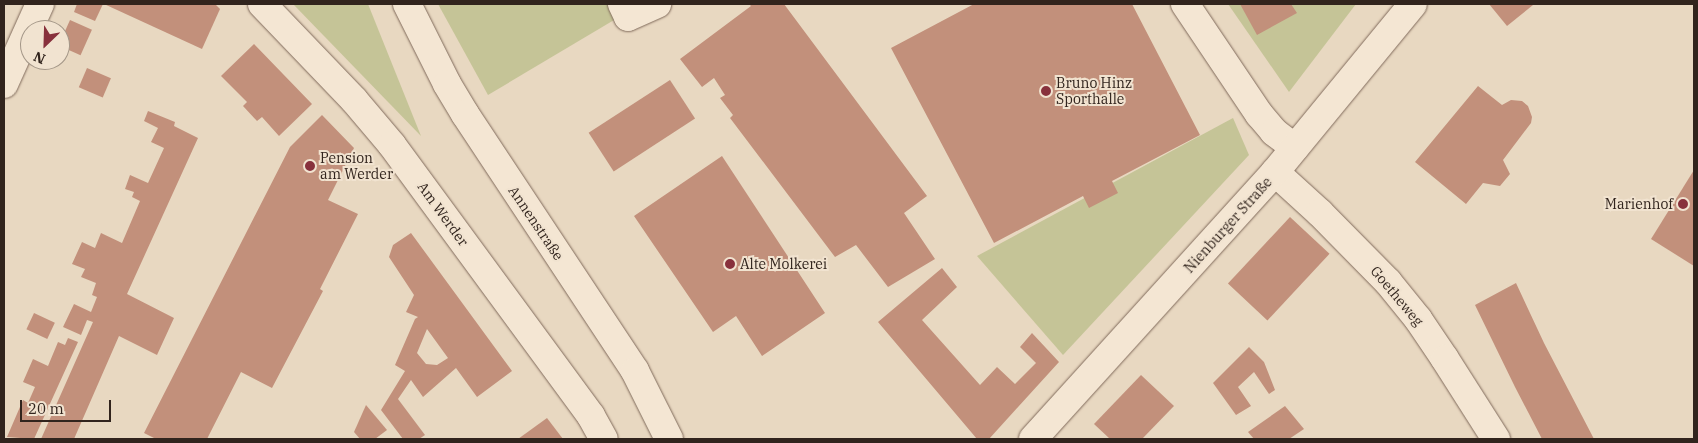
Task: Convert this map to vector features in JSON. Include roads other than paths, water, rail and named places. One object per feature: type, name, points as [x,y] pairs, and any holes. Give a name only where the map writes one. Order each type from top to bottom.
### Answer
[{"type":"street","points":[[4,84],[40,4]]},
{"type":"street","name":"Am Werder","points":[[262,4],[354,100],[392,145],[586,408],[604,439]]},
{"type":"street","name":"Annenstraße","points":[[408,4],[447,84],[635,371],[669,439]]},
{"type":"street","points":[[622,4],[628,17],[657,4]]},
{"type":"street","points":[[1185,4],[1258,114],[1274,132],[1295,148]]},
{"type":"street","name":"Nienburger Straße","points":[[1032,439],[1275,172],[1414,4]]},
{"type":"street","name":"Goetheweg","points":[[1275,172],[1320,213],[1388,282],[1440,351],[1496,439]]},
{"type":"place","name":"Bruno Hinz Sporthalle","points":[[1046,91]]},
{"type":"place","name":"Pension am Werder","points":[[310,166]]},
{"type":"place","name":"Marienhof","points":[[1683,204]]},
{"type":"place","name":"Alte Molkerei","points":[[730,264]]}]
